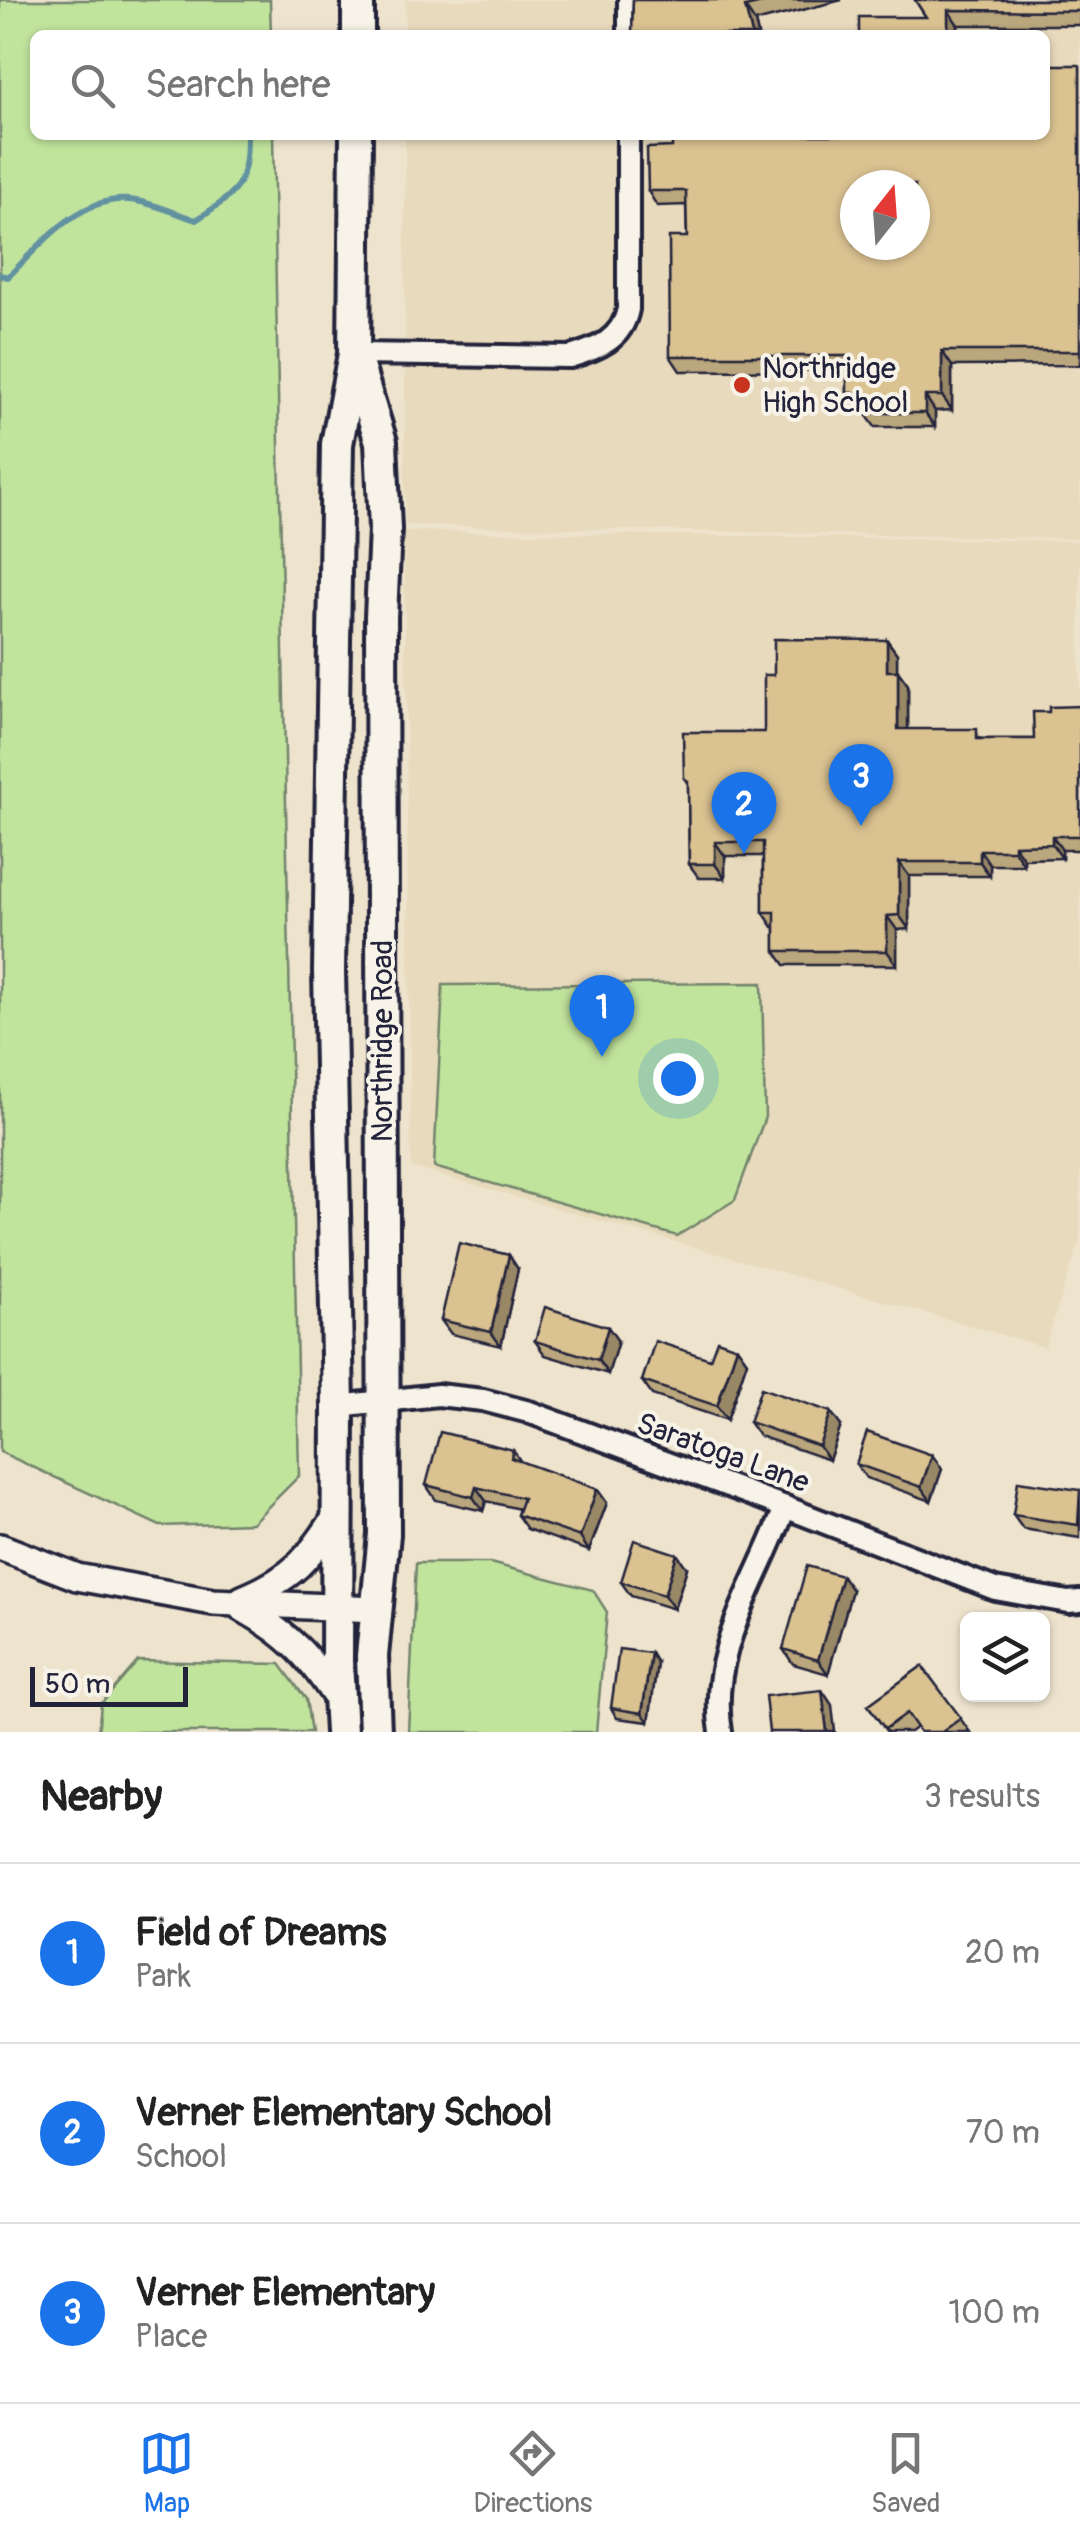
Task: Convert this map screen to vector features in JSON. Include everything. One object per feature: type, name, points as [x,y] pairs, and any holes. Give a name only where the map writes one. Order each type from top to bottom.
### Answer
[{"type":"main road","points":[[358,0],[358,30]]},
{"type":"main road","name":"Northridge Road","points":[[340,1718],[330,912],[337,444],[354,354],[356,140]]},
{"type":"main road","name":"Northridge Road","points":[[354,354],[381,442],[384,529],[384,1534],[372,1656],[375,1732]]},
{"type":"street","points":[[628,0],[628,30]]},
{"type":"street","points":[[354,354],[570,357],[610,341],[620,331],[628,310],[628,140]]},
{"type":"street","name":"Saratoga Lane","points":[[338,1406],[438,1395],[483,1400],[528,1412],[996,1590],[1080,1601]]},
{"type":"street","points":[[720,1732],[718,1715],[727,1640],[784,1507]]},
{"type":"street","points":[[233,1603],[276,1586],[314,1551],[338,1513]]},
{"type":"street","points":[[0,1547],[77,1578],[233,1603],[376,1609]]},
{"type":"street","points":[[233,1603],[293,1640],[317,1667],[340,1718]]},
{"type":"shaded area","name":"Northridge High School","points":[[405,0],[1080,0],[1080,539],[405,525],[405,140],[1050,140],[1050,30],[405,30]]},
{"type":"shaded area","points":[[404,531],[1080,541],[1080,1239],[1045,1347],[411,1167]]},
{"type":"green space","points":[[0,0],[270,0],[271,30],[30,30],[30,140],[273,140],[299,1476],[252,1523],[160,1526],[0,1452]]},
{"type":"green space","points":[[762,983],[765,1117],[735,1200],[677,1236],[434,1167],[443,985]]},
{"type":"green space","points":[[416,1563],[490,1563],[593,1590],[607,1612],[596,1732],[408,1732]]},
{"type":"green space","points":[[138,1661],[280,1664],[306,1699],[311,1732],[98,1732],[101,1704]]},
{"type":"building","points":[[633,0],[775,0],[745,7],[751,30],[632,30]]},
{"type":"building","points":[[915,0],[1080,0],[1080,11],[948,10],[948,30],[859,30],[859,17],[926,17]]},
{"type":"building","points":[[1050,65],[1079,65],[1080,351],[942,351],[942,396],[925,396],[925,413],[865,413],[865,393],[847,393],[847,356],[670,356],[669,237],[687,237],[686,191],[648,191],[647,148],[672,147],[672,140],[1050,140]]},
{"type":"building","points":[[774,639],[887,640],[887,671],[898,671],[898,729],[977,729],[977,739],[1034,739],[1033,712],[1080,706],[1080,836],[1052,836],[1052,844],[1014,845],[1014,850],[980,850],[980,862],[899,862],[899,915],[887,916],[887,951],[775,951],[775,912],[763,912],[763,842],[715,842],[715,864],[689,864],[683,732],[764,732],[764,675],[774,675]]},
{"type":"building","points":[[459,1243],[509,1255],[491,1332],[441,1320]]},
{"type":"building","points":[[545,1307],[608,1327],[598,1360],[535,1341]]},
{"type":"building","points":[[717,1340],[737,1347],[717,1406],[642,1381],[655,1341],[710,1359]]},
{"type":"building","points":[[761,1388],[831,1412],[819,1446],[749,1422]]},
{"type":"building","points":[[440,1432],[513,1450],[511,1458],[597,1489],[580,1537],[517,1515],[523,1498],[476,1487],[473,1497],[426,1485]]},
{"type":"building","points":[[867,1432],[932,1455],[921,1487],[856,1464]]},
{"type":"building","points":[[1018,1481],[1080,1490],[1078,1525],[1013,1515]]},
{"type":"building","points":[[634,1540],[677,1554],[664,1595],[621,1582]]},
{"type":"building","points":[[807,1566],[842,1576],[818,1660],[783,1649]]},
{"type":"building","points":[[619,1649],[651,1653],[642,1713],[611,1708]]},
{"type":"building","points":[[922,1666],[961,1718],[942,1732],[920,1732],[907,1713],[885,1729],[868,1705]]},
{"type":"building","points":[[822,1690],[827,1732],[769,1732],[765,1696]]},
{"type":"waterway","points":[[0,275],[8,277],[77,214],[111,201],[146,203],[196,220],[237,187],[245,166],[247,140]]},
{"type":"place","name":"Northridge High School","points":[[742,385]]},
{"type":"place","name":"Verner Elementary","points":[[861,826]]},
{"type":"place","name":"Verner Elementary School","points":[[744,854]]},
{"type":"place","name":"Field of Dreams","points":[[602,1057]]}]
